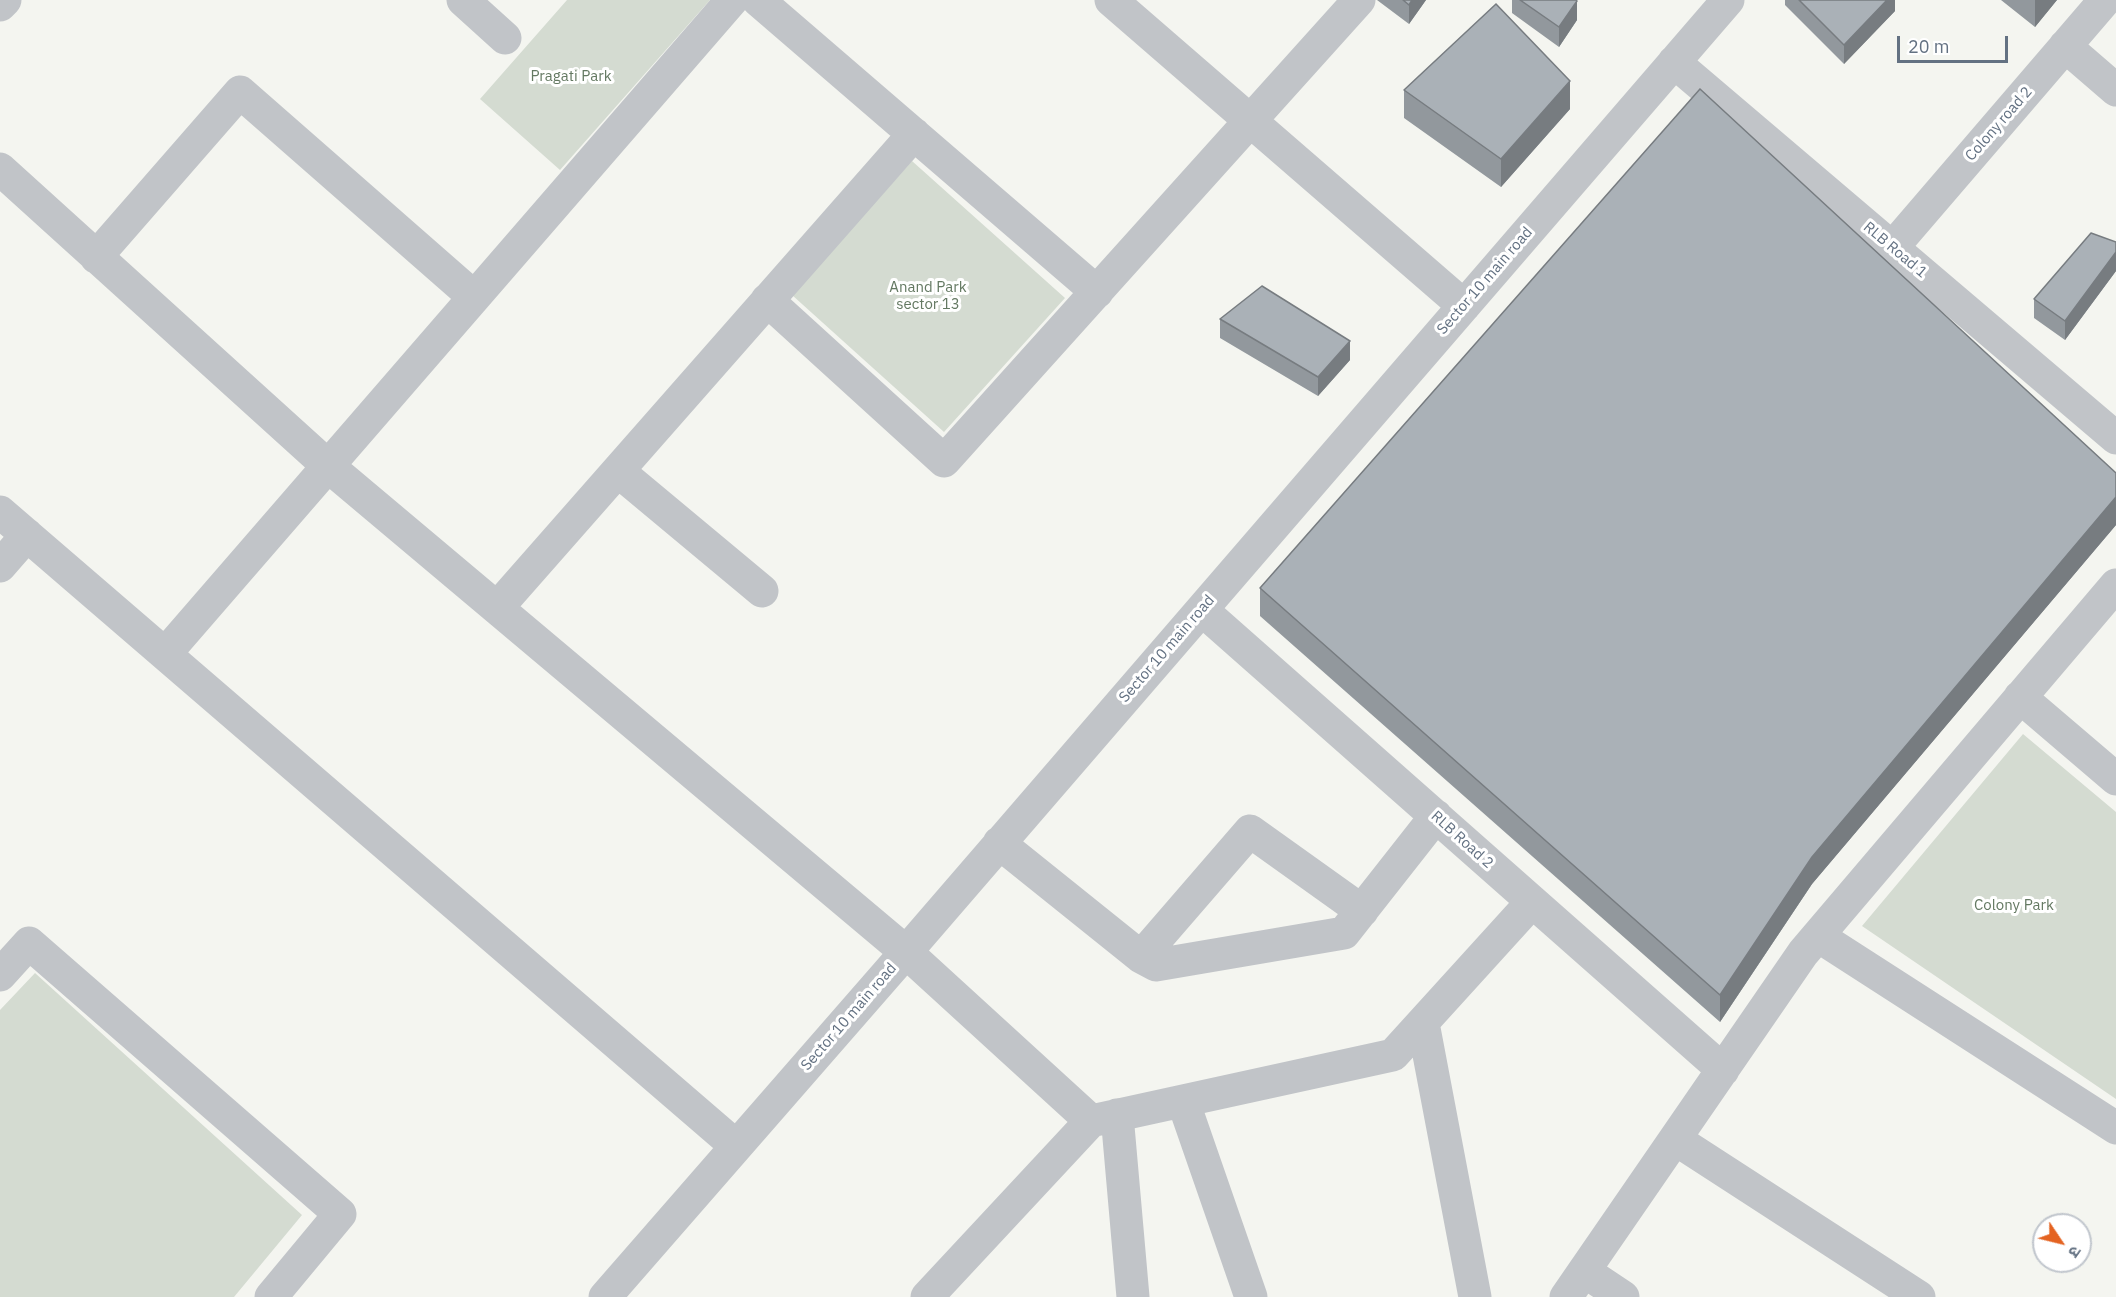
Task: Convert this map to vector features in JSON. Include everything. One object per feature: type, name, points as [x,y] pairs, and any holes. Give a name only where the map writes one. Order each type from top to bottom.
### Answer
[{"type":"street","points":[[0,5],[5,0]]},
{"type":"street","points":[[463,0],[505,38]]},
{"type":"street","points":[[165,654],[732,0]]},
{"type":"street","points":[[758,0],[1097,292]]},
{"type":"street","points":[[1110,0],[1464,306]]},
{"type":"street","points":[[767,300],[944,461],[1359,0]]},
{"type":"street","name":"Sector 10 main road","points":[[605,1297],[1728,0]]},
{"type":"street","name":"Colony road 2","points":[[1892,248],[2105,0]]},
{"type":"street","points":[[2065,46],[2116,90]]},
{"type":"street","name":"RLB Road 1","points":[[1674,62],[2116,438]]},
{"type":"street","points":[[96,257],[240,92],[474,297]]},
{"type":"street","points":[[497,608],[914,134]]},
{"type":"street","points":[[0,170],[328,466],[1104,1118],[1133,1297]]},
{"type":"street","points":[[618,471],[762,591]]},
{"type":"street","points":[[0,512],[736,1146]]},
{"type":"street","points":[[0,566],[27,535]]},
{"type":"street","points":[[1623,1297],[1575,1284],[1803,953],[2116,585]]},
{"type":"street","name":"RLB Road 2","points":[[1202,610],[1722,1070]]},
{"type":"street","points":[[2020,698],[2116,779]]},
{"type":"street","points":[[999,843],[1141,957],[1156,965],[1344,933],[1436,816]]},
{"type":"street","points":[[1141,957],[1250,831],[1362,910]]},
{"type":"street","points":[[928,1297],[1104,1118],[1394,1055],[1532,902]]},
{"type":"street","points":[[1818,936],[2116,1128]]},
{"type":"street","points":[[0,975],[29,943],[340,1214],[271,1297]]},
{"type":"street","points":[[1423,1023],[1475,1297]]},
{"type":"street","points":[[1183,1101],[1251,1297]]},
{"type":"street","points":[[1675,1139],[1919,1297]]},
{"type":"green space","name":"Pragati Park","points":[[567,0],[710,0],[560,170],[480,99]]},
{"type":"green space","name":"Anand Park sector 13","points":[[912,161],[1065,298],[944,432],[792,295]]},
{"type":"green space","name":"Colony Park","points":[[2023,734],[2116,812],[2116,1099],[1862,926]]},
{"type":"green space","points":[[35,973],[302,1215],[234,1297],[0,1297],[0,1010]]},
{"type":"building","points":[[1520,0],[1576,0],[1577,1],[1559,27]]},
{"type":"building","points":[[1799,0],[1887,0],[1844,45]]},
{"type":"building","points":[[1496,4],[1570,81],[1501,159],[1404,90]]},
{"type":"building","points":[[1700,89],[2116,473],[2116,497],[1812,857],[1720,995],[1260,588]]},
{"type":"building","points":[[2091,233],[2116,242],[2116,252],[2065,321],[2034,299]]},
{"type":"building","points":[[1262,286],[1350,341],[1318,377],[1220,319]]}]
